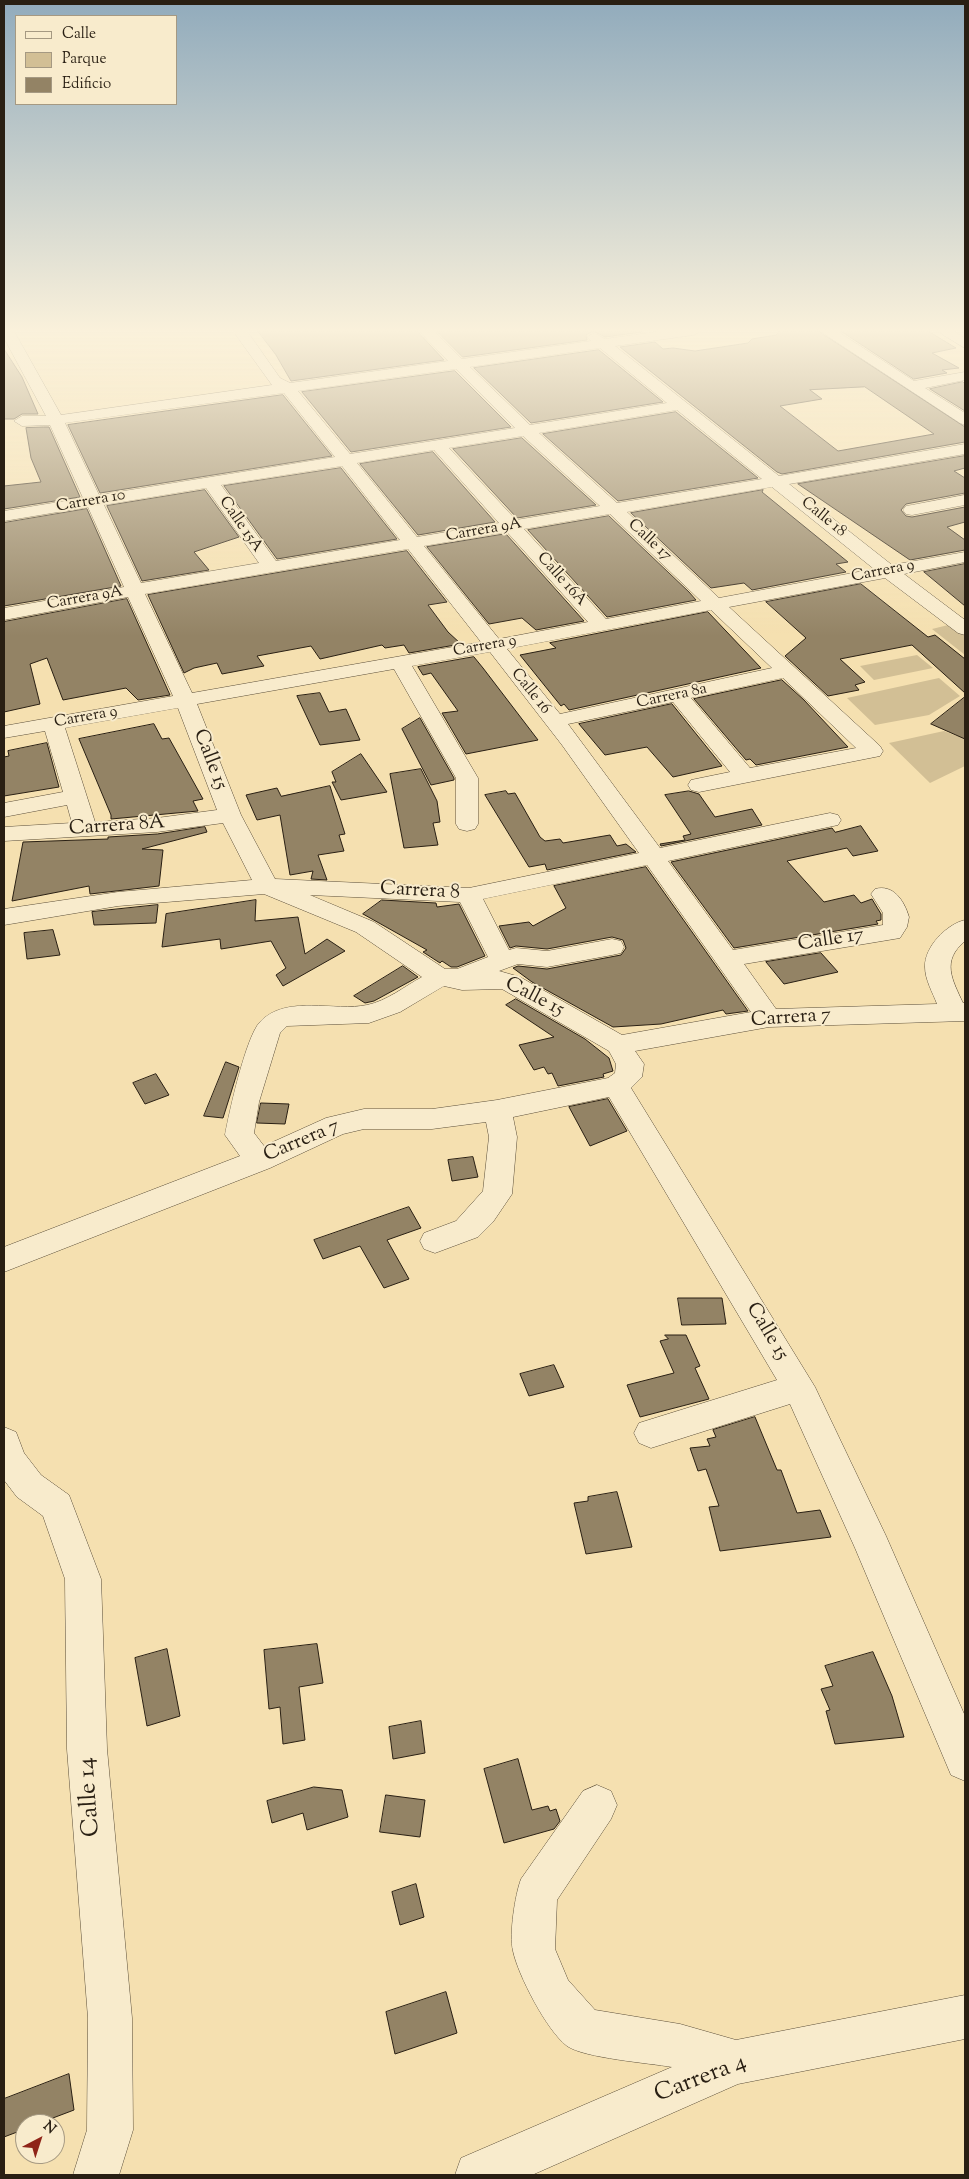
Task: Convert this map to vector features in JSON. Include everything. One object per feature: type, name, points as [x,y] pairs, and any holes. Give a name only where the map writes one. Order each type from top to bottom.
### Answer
[{"type":"street","name":"Calle 15","points":[[61,433],[186,702],[230,816],[267,886],[365,927],[440,978],[462,982],[497,979],[511,983],[618,1045]]},
{"type":"street","name":"Calle 16","points":[[322,433],[555,721],[768,1018]]},
{"type":"street","name":"Carrera 10","points":[[4,516],[511,433]]},
{"type":"street","name":"Calle 17","points":[[529,433],[614,508],[872,751],[744,775]]},
{"type":"street","name":"Calle 18","points":[[716,433],[888,571],[965,629]]},
{"type":"street","name":"Calle 16A","points":[[439,446],[602,626]]},
{"type":"street","name":"Carrera 9A","points":[[4,614],[134,590],[965,449]]},
{"type":"street","name":"Calle 15A","points":[[210,482],[270,567]]},
{"type":"street","points":[[912,510],[965,500]]},
{"type":"street","name":"Carrera 9","points":[[4,732],[186,702],[717,605],[965,557]]},
{"type":"street","points":[[400,663],[467,778],[467,824]]},
{"type":"street","name":"Carrera 8a","points":[[555,721],[679,696],[788,671]]},
{"type":"street","points":[[679,696],[744,775],[699,785]]},
{"type":"street","points":[[53,724],[77,796],[86,830]]},
{"type":"street","points":[[4,810],[77,796]]},
{"type":"street","name":"Carrera 8A","points":[[4,834],[157,825],[230,816]]},
{"type":"street","name":"Carrera 8","points":[[4,918],[118,899],[267,886],[469,894],[830,820]]},
{"type":"street","points":[[469,894],[480,921],[502,960]]},
{"type":"street","name":"Calle 17","points":[[726,958],[891,932],[898,925],[898,916],[883,894]]},
{"type":"street","points":[[960,1012],[936,970],[936,959],[944,948],[965,928]]},
{"type":"street","points":[[260,1160],[239,1134],[245,1102],[268,1029],[278,1020],[293,1016],[369,1014],[391,1006],[440,978],[459,976],[516,956],[547,959],[612,947]]},
{"type":"street","name":"Carrera 7","points":[[618,1045],[768,1018],[960,1012]]},
{"type":"street","points":[[616,1086],[628,1077],[630,1064],[618,1045]]},
{"type":"street","name":"Calle 15","points":[[616,1086],[799,1387],[873,1548],[965,1761]]},
{"type":"street","name":"Carrera 7","points":[[4,1260],[260,1160],[336,1125],[364,1119],[432,1119],[497,1110],[616,1086]]},
{"type":"street","points":[[435,1241],[466,1229],[482,1214],[497,1194],[504,1136],[497,1110]]},
{"type":"street","points":[[651,1433],[799,1387]]},
{"type":"street","name":"Calle 14","points":[[4,1442],[9,1458],[17,1472],[30,1486],[57,1506],[83,1579],[87,1749],[110,2018],[110,2130],[96,2175]]},
{"type":"street","points":[[597,1804],[536,1894],[534,1950],[553,1995],[583,2030],[680,2046],[736,2062]]},
{"type":"street","name":"Carrera 4","points":[[478,2175],[736,2062],[965,2018]]},
{"type":"green space","points":[[952,624],[965,634],[965,655],[932,629]]},
{"type":"green space","points":[[917,655],[933,668],[874,680],[860,666]]},
{"type":"green space","points":[[939,678],[960,696],[929,715],[875,725],[847,698]]},
{"type":"green space","points":[[944,731],[957,736],[965,735],[965,766],[930,783],[889,743]]},
{"type":"building","points":[[27,433],[52,433],[80,497],[4,509],[4,486],[41,482],[31,458]]},
{"type":"building","points":[[72,433],[313,433],[332,456],[100,493]]},
{"type":"building","points":[[335,433],[475,433],[351,452]]},
{"type":"building","points":[[702,433],[758,478],[618,501],[543,434]]},
{"type":"building","points":[[728,433],[814,433],[838,451],[934,434],[932,433],[965,433],[965,442],[782,474]]},
{"type":"building","points":[[522,438],[596,505],[517,518],[453,449]]},
{"type":"building","points":[[433,452],[495,522],[418,535],[360,464]]},
{"type":"building","points":[[965,456],[965,468],[954,471],[965,478],[965,493],[906,504],[901,510],[906,516],[912,517],[965,507],[965,522],[947,527],[965,540],[965,550],[910,560],[798,484]]},
{"type":"building","points":[[341,468],[397,539],[277,559],[224,486]]},
{"type":"building","points":[[205,490],[239,537],[194,552],[209,570],[142,581],[107,506]]},
{"type":"building","points":[[763,490],[762,492],[848,562],[836,564],[846,572],[752,590],[744,583],[711,588],[631,513]]},
{"type":"building","points":[[87,509],[121,586],[4,606],[4,523]]},
{"type":"building","points":[[609,516],[696,600],[607,617],[528,530]]},
{"type":"building","points":[[506,534],[584,621],[536,630],[522,618],[489,624],[427,547]]},
{"type":"building","points":[[407,551],[447,602],[428,605],[448,632],[461,644],[409,653],[404,645],[385,648],[382,645],[320,659],[311,646],[257,656],[264,666],[222,674],[217,663],[194,668],[184,673],[148,595]]},
{"type":"building","points":[[965,564],[965,606],[924,572]]},
{"type":"building","points":[[861,584],[928,637],[935,635],[965,659],[965,693],[912,645],[840,659],[865,682],[855,685],[859,690],[828,696],[785,656],[806,638],[766,602]]},
{"type":"building","points":[[127,599],[170,695],[138,700],[126,688],[63,700],[47,658],[30,664],[40,704],[4,712],[4,622]]},
{"type":"building","points":[[708,612],[761,668],[569,710],[564,704],[561,706],[520,655],[556,648],[550,643]]},
{"type":"building","points":[[474,657],[538,740],[466,754],[442,713],[458,711],[431,673],[423,675],[418,667]]},
{"type":"building","points":[[782,680],[804,700],[848,747],[756,765],[750,759],[746,760],[694,699]]},
{"type":"building","points":[[320,693],[329,712],[346,709],[360,740],[320,745],[297,696]]},
{"type":"building","points":[[965,697],[965,739],[931,724]]},
{"type":"building","points":[[672,704],[722,766],[673,777],[647,747],[605,755],[579,724]]},
{"type":"building","points":[[420,718],[454,780],[431,785],[402,729]]},
{"type":"building","points":[[154,724],[162,739],[169,738],[203,799],[193,801],[198,811],[111,819],[79,739]]},
{"type":"building","points":[[47,743],[59,787],[4,796],[4,757],[9,756],[8,751]]},
{"type":"building","points":[[361,754],[387,792],[341,800],[332,782],[336,782],[332,772]]},
{"type":"building","points":[[421,769],[437,801],[440,822],[433,823],[438,845],[404,848],[390,774]]},
{"type":"building","points":[[330,786],[345,834],[339,835],[344,851],[318,855],[327,880],[311,879],[313,871],[290,875],[280,815],[257,820],[246,795],[277,788],[281,796]]},
{"type":"building","points":[[506,791],[508,794],[515,793],[540,837],[545,841],[560,839],[563,843],[610,835],[617,846],[626,844],[636,852],[547,870],[545,864],[529,867],[485,795]]},
{"type":"building","points":[[689,791],[699,794],[715,817],[752,809],[762,825],[661,846],[660,844],[685,840],[683,836],[691,834],[665,795]]},
{"type":"building","points":[[861,826],[878,851],[853,856],[847,848],[787,861],[824,902],[854,895],[861,903],[872,899],[881,914],[881,920],[876,921],[878,924],[734,948],[671,862],[832,828],[835,832]]},
{"type":"building","points":[[205,827],[207,832],[142,849],[163,850],[159,886],[90,894],[89,886],[12,901],[23,842],[108,839],[108,837],[157,834]]},
{"type":"building","points":[[646,867],[748,1011],[726,1014],[723,1010],[661,1024],[613,1027],[532,982],[513,968],[518,966],[547,969],[621,955],[626,948],[623,940],[612,937],[547,949],[516,946],[510,948],[499,926],[529,922],[533,926],[566,908],[554,886]]},
{"type":"building","points":[[256,900],[255,921],[298,917],[305,954],[327,939],[345,951],[283,986],[276,975],[286,968],[271,941],[221,949],[220,939],[162,947],[166,914]]},
{"type":"building","points":[[382,900],[436,903],[437,907],[459,904],[485,956],[457,967],[451,967],[442,961],[440,963],[423,952],[427,950],[363,914]]},
{"type":"building","points":[[158,905],[156,923],[94,925],[92,912]]},
{"type":"building","points":[[53,930],[60,955],[27,959],[24,933]]},
{"type":"building","points":[[821,953],[838,972],[784,984],[766,962]]},
{"type":"building","points":[[403,966],[418,977],[374,1001],[365,1003],[354,996]]},
{"type":"building","points":[[516,999],[585,1039],[609,1058],[613,1071],[603,1074],[604,1077],[558,1086],[552,1073],[548,1074],[544,1067],[534,1070],[519,1045],[554,1037],[506,1005]]},
{"type":"building","points":[[226,1062],[239,1067],[223,1118],[204,1116]]},
{"type":"building","points":[[156,1074],[169,1095],[145,1104],[133,1083]]},
{"type":"building","points":[[608,1099],[627,1131],[590,1146],[569,1107]]},
{"type":"building","points":[[261,1103],[289,1104],[285,1124],[257,1123]]},
{"type":"building","points":[[473,1157],[478,1177],[452,1181],[448,1160]]},
{"type":"building","points":[[409,1207],[421,1228],[387,1240],[409,1279],[384,1288],[360,1246],[323,1259],[314,1240]]},
{"type":"building","points":[[678,1298],[722,1298],[726,1324],[682,1325]]},
{"type":"building","points":[[665,1335],[686,1335],[700,1366],[695,1368],[709,1399],[640,1417],[627,1385],[674,1373],[660,1341],[668,1339]]},
{"type":"building","points":[[554,1365],[564,1387],[529,1396],[520,1374]]},
{"type":"building","points":[[755,1417],[777,1470],[781,1470],[797,1513],[820,1510],[831,1537],[720,1551],[709,1507],[719,1506],[706,1469],[698,1471],[690,1448],[710,1446],[707,1439],[716,1437],[713,1430]]},
{"type":"building","points":[[617,1492],[632,1547],[586,1554],[574,1503],[588,1501],[588,1497]]},
{"type":"building","points":[[317,1644],[323,1683],[299,1687],[305,1740],[283,1744],[280,1707],[269,1709],[264,1650]]},
{"type":"building","points":[[167,1649],[180,1716],[147,1726],[135,1658]]},
{"type":"building","points":[[873,1652],[892,1696],[904,1737],[835,1744],[826,1711],[830,1710],[821,1689],[833,1686],[825,1666]]},
{"type":"building","points":[[421,1721],[425,1753],[393,1759],[389,1727]]},
{"type":"building","points":[[518,1759],[532,1810],[548,1806],[550,1811],[556,1809],[560,1821],[554,1829],[504,1843],[484,1769]]},
{"type":"building","points":[[314,1787],[342,1790],[348,1817],[307,1830],[303,1813],[272,1823],[267,1801]]},
{"type":"building","points":[[386,1795],[425,1800],[420,1837],[380,1832]]},
{"type":"building","points":[[416,1884],[424,1917],[400,1925],[392,1892]]},
{"type":"building","points":[[446,1992],[457,2033],[395,2054],[386,2012]]},
{"type":"building","points":[[69,2074],[74,2110],[63,2114],[15,2114],[15,2133],[4,2137],[4,2099]]}]
